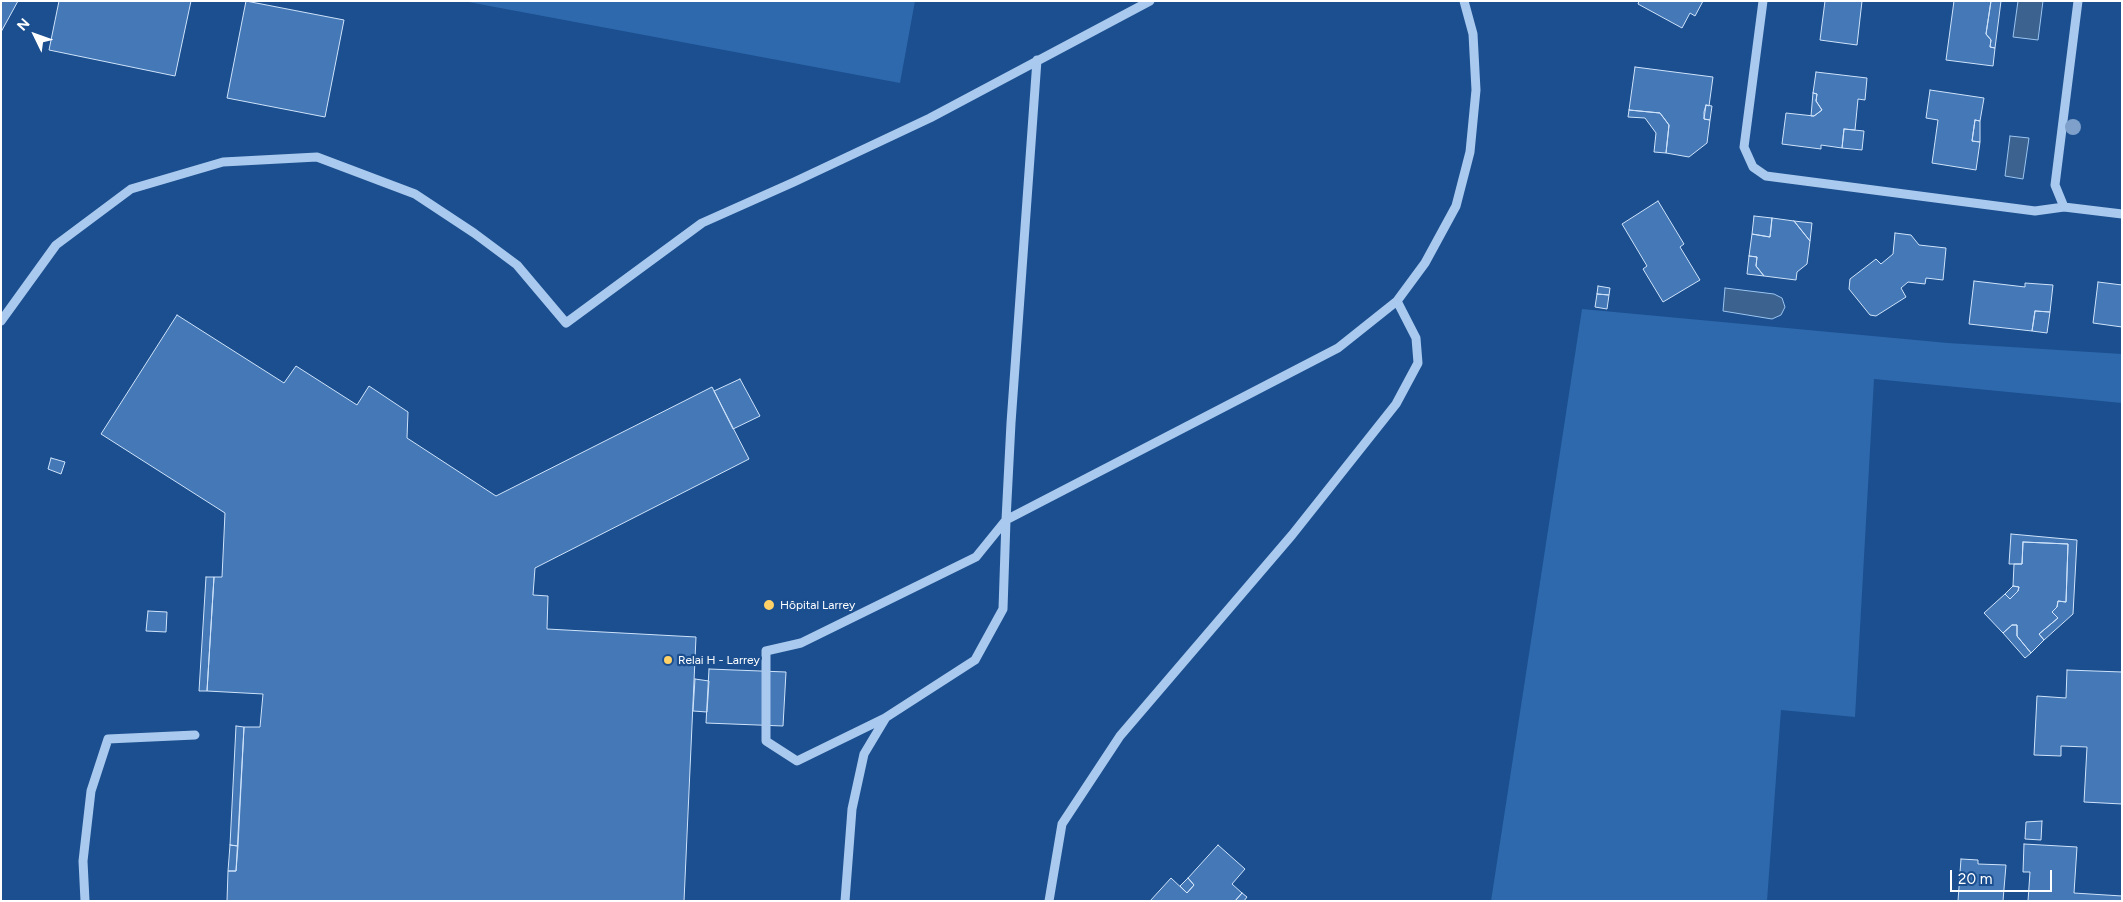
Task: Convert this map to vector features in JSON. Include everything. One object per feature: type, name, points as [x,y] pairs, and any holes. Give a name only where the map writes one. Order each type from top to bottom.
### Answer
[{"type":"street","points":[[1,322],[56,245],[131,189],[223,162],[317,157],[415,194],[474,233],[517,265],[566,323],[702,223],[930,118],[1150,1]]},
{"type":"street","points":[[1037,60],[1014,379],[1006,520],[1003,609],[975,660],[885,718],[797,761],[766,740],[766,651],[802,643],[976,557],[1006,520],[1338,348],[1397,301],[1426,263],[1456,206],[1470,152],[1476,90],[1474,34],[1464,1]]},
{"type":"street","points":[[1763,1],[1744,147],[1752,166],[1766,176],[2035,211],[2064,207],[2122,214]]},
{"type":"street","points":[[2064,207],[2055,185],[2078,1]]},
{"type":"street","points":[[1050,901],[1062,824],[1120,736],[1292,535],[1396,404],[1418,363],[1416,338],[1397,301]]},
{"type":"street","points":[[845,901],[854,800],[864,754],[885,718]]},
{"type":"street","points":[[85,901],[83,860],[91,791],[108,739],[196,735]]},
{"type":"shaded area","points":[[463,1],[915,1],[900,83]]},
{"type":"shaded area","points":[[2018,1],[2043,1],[2038,40],[2013,37]]},
{"type":"shaded area","points":[[2010,136],[2029,138],[2023,179],[2005,176]]},
{"type":"shaded area","points":[[1725,288],[1774,294],[1782,298],[1785,307],[1781,315],[1772,319],[1723,311]]},
{"type":"shaded area","points":[[1582,309],[1948,343],[2122,354],[2122,403],[1874,379],[1855,717],[1781,710],[1767,901],[1491,901]]},
{"type":"building","points":[[1,1],[18,1],[1,32]]},
{"type":"building","points":[[59,1],[191,1],[175,76],[49,50]]},
{"type":"building","points":[[246,1],[344,20],[325,117],[227,98]]},
{"type":"building","points":[[1639,1],[1703,1],[1695,16],[1690,13],[1682,28],[1638,4]]},
{"type":"building","points":[[1825,1],[1862,1],[1857,45],[1820,40]]},
{"type":"building","points":[[1954,1],[1991,1],[1986,34],[1991,40],[1990,47],[1995,48],[1993,66],[1946,60]]},
{"type":"building","points":[[1991,1],[2001,1],[1995,48],[1990,47],[1991,40],[1986,34]]},
{"type":"building","points":[[1635,67],[1713,77],[1709,106],[1706,105],[1704,112],[1704,119],[1710,120],[1707,143],[1689,157],[1666,153],[1669,125],[1660,113],[1629,110]]},
{"type":"building","points":[[1816,72],[1867,78],[1865,100],[1858,99],[1855,130],[1844,129],[1842,148],[1821,145],[1821,149],[1782,144],[1786,113],[1814,116],[1822,110],[1816,101],[1817,94],[1813,93]]},
{"type":"building","points":[[1930,90],[1984,98],[1980,121],[1975,120],[1972,141],[1980,142],[1976,170],[1932,163],[1938,120],[1926,118]]},
{"type":"building","points":[[1813,93],[1817,94],[1816,101],[1822,110],[1811,116]]},
{"type":"building","points":[[1706,105],[1712,106],[1710,120],[1704,119]]},
{"type":"building","points":[[1629,110],[1660,113],[1669,125],[1666,153],[1654,152],[1656,133],[1645,118],[1628,117]]},
{"type":"building","points":[[1975,120],[1980,121],[1980,142],[1972,141]]},
{"type":"building","points":[[1844,129],[1864,131],[1862,150],[1842,148]]},
{"type":"building","points":[[1658,201],[1684,244],[1680,247],[1700,280],[1663,302],[1643,269],[1647,266],[1622,224]]},
{"type":"building","points":[[1754,216],[1772,218],[1770,237],[1752,234]]},
{"type":"building","points":[[1772,218],[1794,221],[1810,241],[1807,264],[1797,272],[1796,280],[1764,276],[1756,266],[1757,257],[1749,256],[1752,234],[1770,237]]},
{"type":"building","points":[[1794,221],[1812,223],[1810,241]]},
{"type":"building","points":[[1895,233],[1911,235],[1919,245],[1946,248],[1943,280],[1926,278],[1925,284],[1908,282],[1901,288],[1906,297],[1876,316],[1870,315],[1849,289],[1850,279],[1876,259],[1881,264],[1893,254]]},
{"type":"building","points":[[1749,256],[1757,257],[1756,266],[1764,276],[1747,274]]},
{"type":"building","points":[[1974,281],[2025,287],[2025,283],[2053,285],[2050,312],[2035,311],[2032,331],[1969,324]]},
{"type":"building","points":[[2098,282],[2122,285],[2122,327],[2093,323]]},
{"type":"building","points":[[1598,286],[1610,288],[1609,295],[1597,294]]},
{"type":"building","points":[[1597,294],[1609,295],[1607,309],[1595,307]]},
{"type":"building","points":[[2035,311],[2050,312],[2047,333],[2032,331]]},
{"type":"building","points":[[177,315],[284,383],[296,366],[357,405],[369,386],[408,412],[407,438],[496,496],[712,387],[749,459],[535,568],[533,595],[548,596],[547,629],[696,637],[684,901],[227,901],[228,871],[236,871],[244,727],[260,727],[263,694],[207,691],[214,577],[222,577],[225,513],[101,434]]},
{"type":"building","points":[[740,379],[760,416],[733,429],[714,391]]},
{"type":"building","points":[[51,458],[65,462],[61,474],[48,469]]},
{"type":"building","points":[[2011,534],[2077,540],[2073,614],[2044,640],[2039,634],[2058,618],[2052,612],[2057,607],[2058,601],[2066,602],[2068,544],[2023,542],[2022,564],[2009,564]]},
{"type":"building","points":[[2023,542],[2068,544],[2066,602],[2058,601],[2057,607],[2052,612],[2058,618],[2039,634],[2044,640],[2031,653],[2017,636],[2017,625],[2012,625],[2003,633],[1984,613],[2005,594],[2010,599],[2018,591],[2019,587],[2013,586],[2014,564],[2022,564]]},
{"type":"building","points":[[206,577],[214,577],[207,691],[199,691]]},
{"type":"building","points":[[2013,586],[2019,587],[2018,591],[2010,599],[2005,594]]},
{"type":"building","points":[[148,611],[167,612],[166,632],[146,631]]},
{"type":"building","points":[[2012,625],[2017,625],[2017,636],[2031,653],[2025,658],[2003,633]]},
{"type":"building","points":[[709,669],[786,672],[783,726],[706,723]]},
{"type":"building","points":[[2067,670],[2122,672],[2122,804],[2084,802],[2087,747],[2061,746],[2061,756],[2034,755],[2037,696],[2066,698]]},
{"type":"building","points":[[695,679],[709,681],[707,712],[693,711]]},
{"type":"building","points":[[236,726],[244,727],[238,846],[230,845]]},
{"type":"building","points":[[2042,821],[2041,840],[2025,839],[2026,822]]},
{"type":"building","points":[[2024,844],[2077,847],[2074,893],[2122,896],[2122,901],[2028,901],[2030,872],[2023,872]]},
{"type":"building","points":[[230,845],[238,846],[236,871],[228,871]]},
{"type":"building","points":[[1218,845],[1245,869],[1232,884],[1242,893],[1235,901],[1150,901],[1171,878],[1187,893],[1194,885],[1188,878]]},
{"type":"building","points":[[1961,859],[1978,860],[1978,864],[2006,865],[2003,901],[1958,901]]},
{"type":"building","points":[[1188,878],[1194,885],[1187,893],[1180,886]]},
{"type":"building","points":[[1242,893],[1247,897],[1244,901],[1235,901]]},
{"type":"place","name":"Hôpital Larrey","points":[[769,605]]},
{"type":"place","name":"Relai H - Larrey","points":[[668,660]]}]
